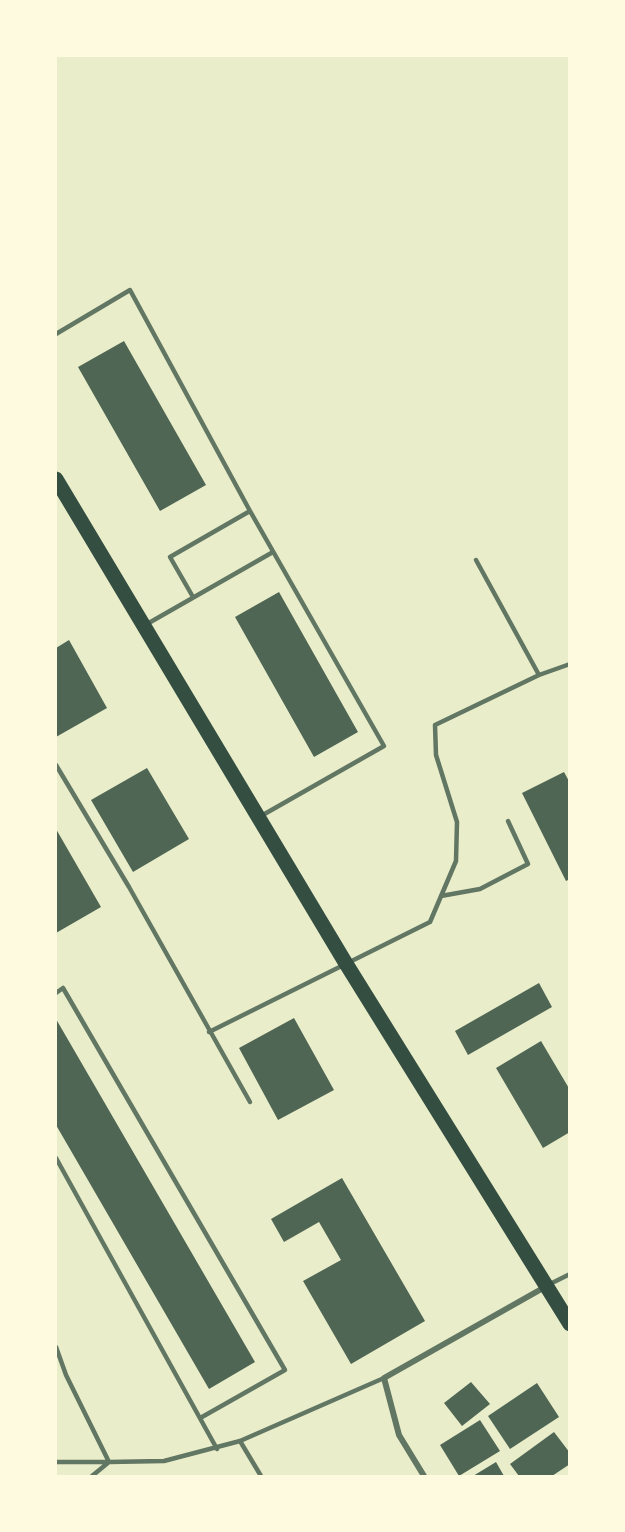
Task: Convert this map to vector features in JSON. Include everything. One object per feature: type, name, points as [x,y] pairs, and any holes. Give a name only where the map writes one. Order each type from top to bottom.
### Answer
[{"type":"main road","points":[[56,479],[345,962],[570,1324]]},
{"type":"street","points":[[424,1476],[399,1435],[384,1378],[545,1287]]},
{"type":"lane","points":[[56,334],[130,290],[250,512],[384,746],[258,818]]},
{"type":"lane","points":[[193,597],[170,557],[250,512]]},
{"type":"lane","points":[[144,625],[273,552]]},
{"type":"lane","points":[[476,560],[539,675]]},
{"type":"lane","points":[[209,1032],[345,962],[430,922],[456,861],[457,822],[436,754],[435,725],[539,675],[570,664]]},
{"type":"lane","points":[[56,765],[129,887],[250,1102]]},
{"type":"lane","points":[[441,896],[480,890],[528,864],[508,821]]},
{"type":"lane","points":[[56,993],[63,988],[285,1370],[201,1417]]},
{"type":"lane","points":[[56,1158],[217,1449]]},
{"type":"lane","points":[[545,1287],[570,1274]]},
{"type":"lane","points":[[56,1347],[109,1462]]},
{"type":"lane","points":[[56,1462],[164,1461],[217,1449],[384,1378]]},
{"type":"lane","points":[[240,1441],[261,1476]]},
{"type":"lane","points":[[92,1476],[109,1462]]},
{"type":"building","points":[[124,341],[206,485],[160,511],[78,367]]},
{"type":"building","points":[[279,592],[358,732],[314,757],[235,617]]},
{"type":"building","points":[[69,640],[107,708],[56,737],[56,648]]},
{"type":"building","points":[[147,768],[189,839],[133,872],[91,800]]},
{"type":"building","points":[[564,772],[570,783],[570,879],[566,881],[522,793]]},
{"type":"building","points":[[56,829],[101,907],[56,933]]},
{"type":"building","points":[[539,983],[552,1007],[468,1055],[455,1031]]},
{"type":"building","points":[[294,1018],[334,1090],[278,1120],[239,1048]]},
{"type":"building","points":[[56,1019],[255,1362],[209,1389],[56,1125]]},
{"type":"building","points":[[541,1041],[570,1090],[570,1132],[543,1148],[496,1068]]},
{"type":"building","points":[[342,1178],[425,1321],[351,1364],[303,1281],[341,1260],[319,1222],[284,1242],[271,1219]]},
{"type":"building","points":[[471,1382],[490,1404],[462,1426],[444,1403]]},
{"type":"building","points":[[537,1383],[559,1417],[510,1449],[488,1416]]},
{"type":"building","points":[[480,1420],[500,1451],[459,1476],[440,1445]]},
{"type":"building","points":[[554,1432],[570,1453],[570,1464],[552,1476],[519,1476],[510,1464]]},
{"type":"building","points":[[496,1462],[504,1476],[473,1476]]}]
